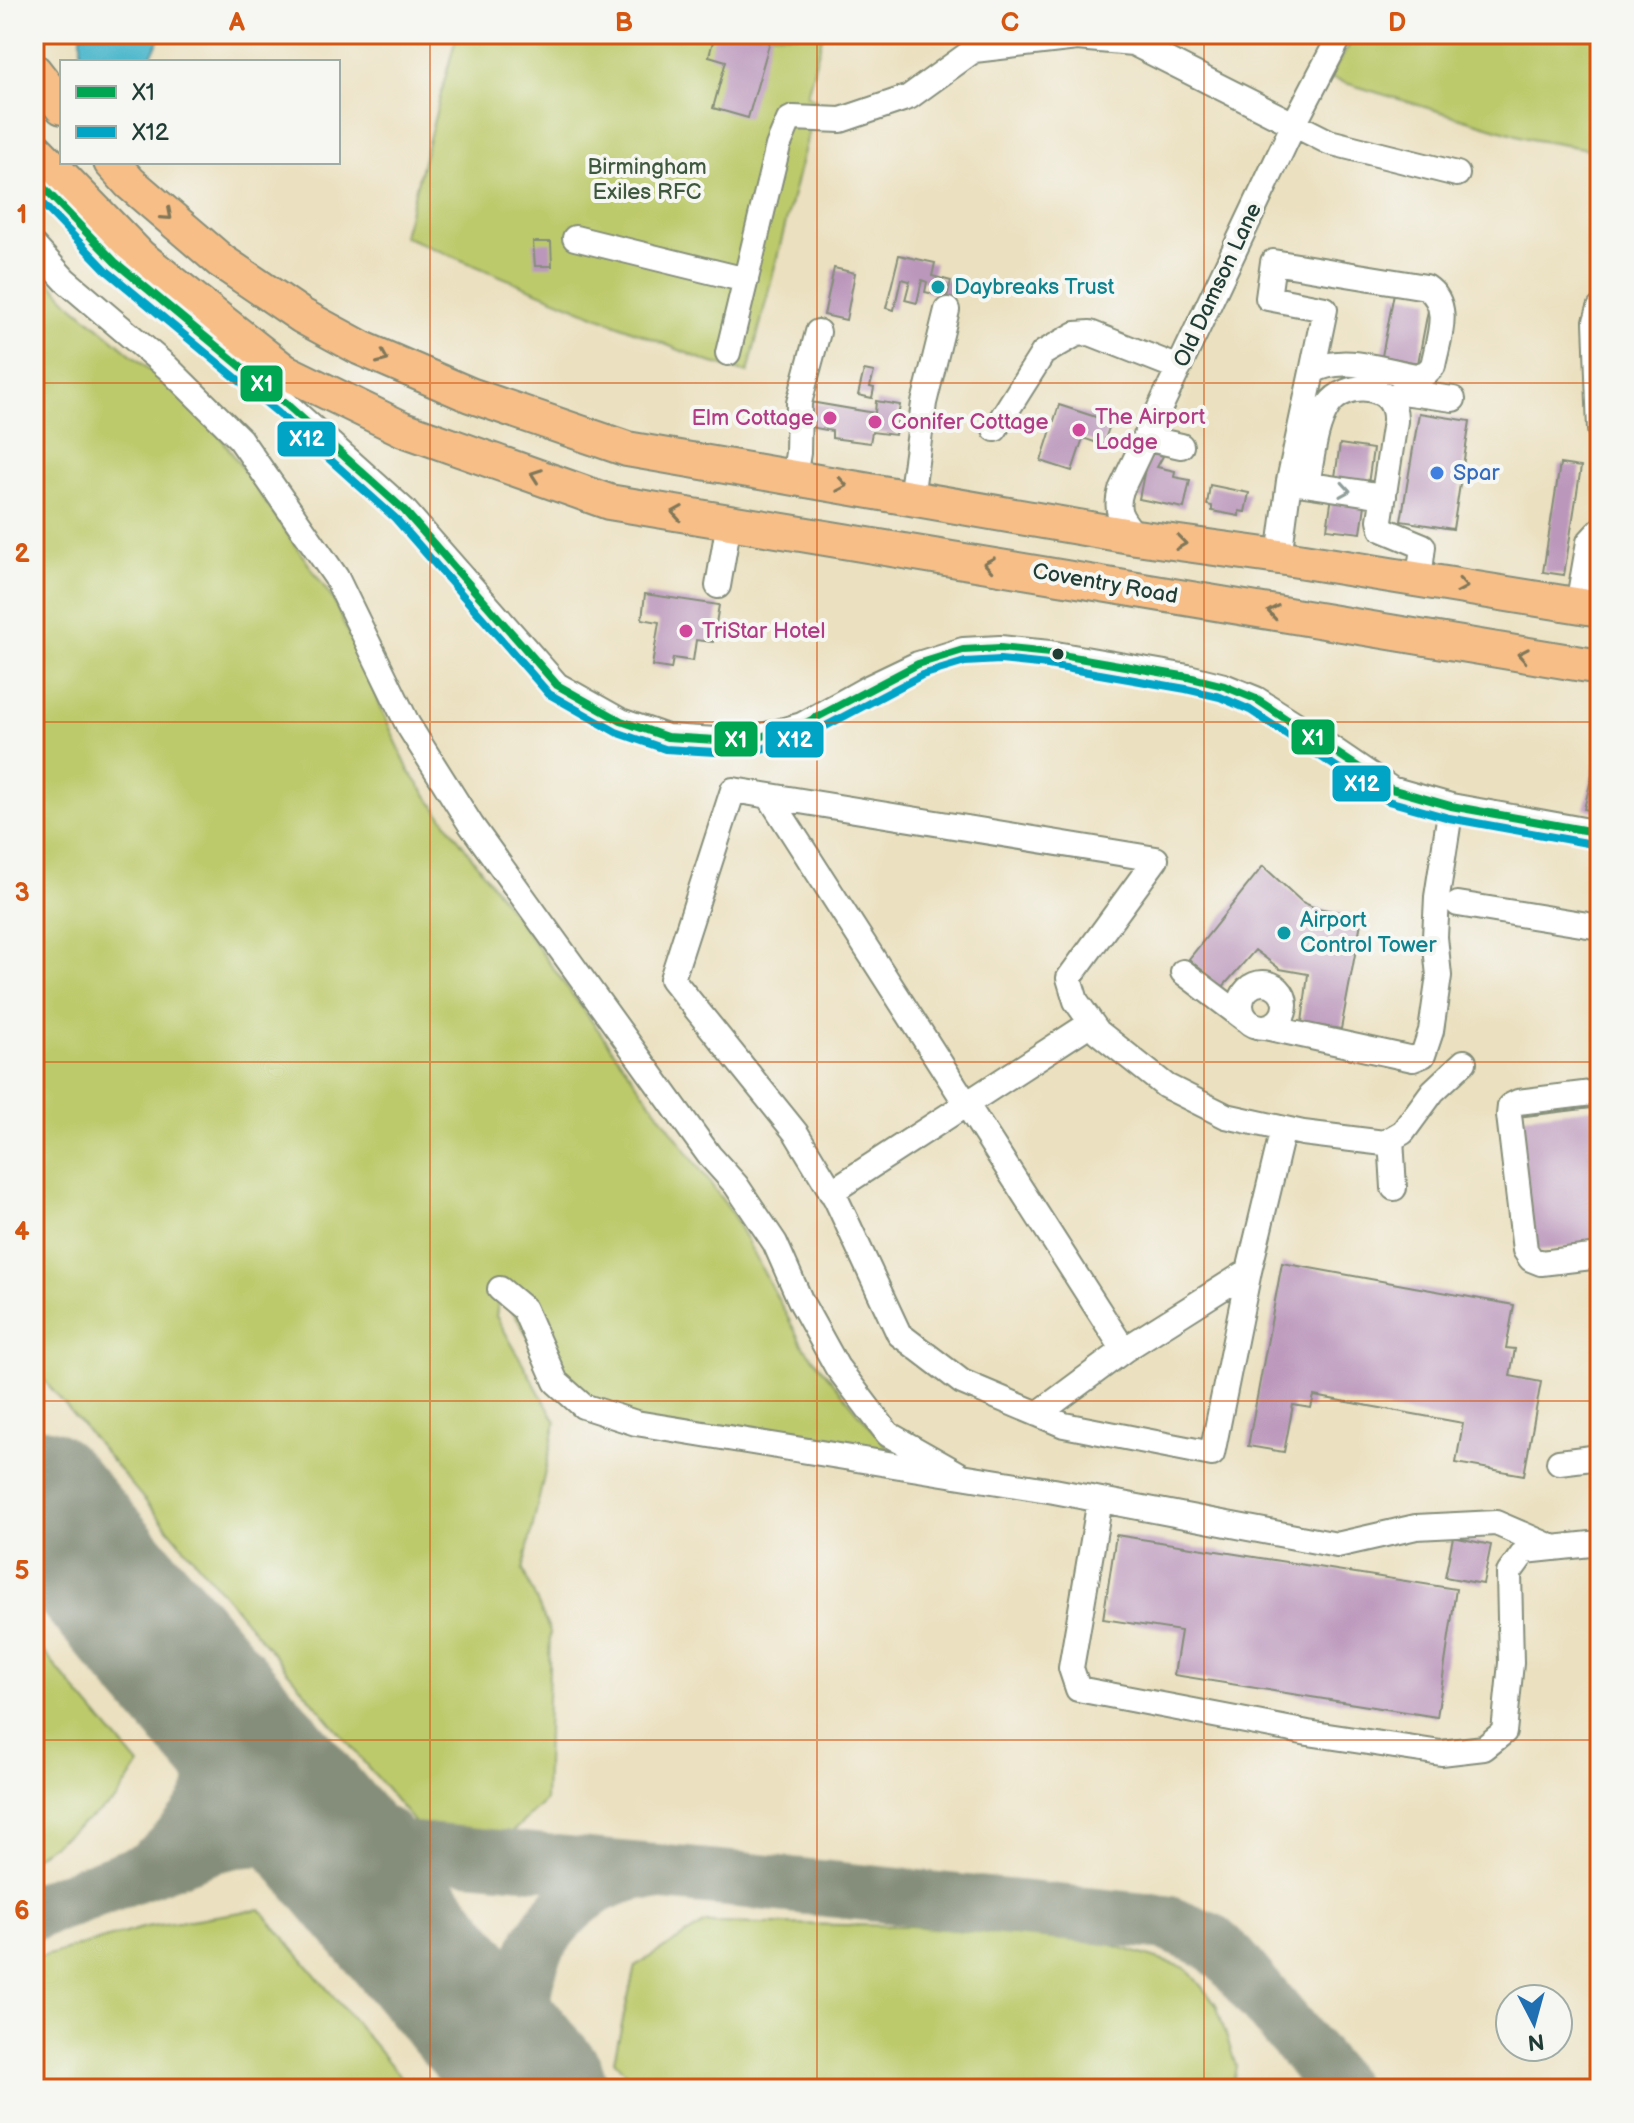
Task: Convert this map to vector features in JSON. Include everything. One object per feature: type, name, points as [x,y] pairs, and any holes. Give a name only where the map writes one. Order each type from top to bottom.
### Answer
[{"type":"highway","points":[[34,71],[60,104]]},
{"type":"highway","name":"Coventry Road","points":[[34,148],[140,257],[284,371],[403,429],[609,502],[1600,667]]},
{"type":"highway","points":[[113,164],[130,183],[221,261],[314,322],[361,348],[470,395],[627,449],[1136,537],[1589,607]]},
{"type":"street","name":"Old Damson Lane","points":[[1136,537],[1119,515],[1117,504],[1145,438],[1294,124],[1341,34]]},
{"type":"street","points":[[728,353],[778,146],[789,120],[841,120],[909,97],[974,50],[1077,38],[1133,43],[1329,142],[1457,174]]},
{"type":"street","points":[[34,178],[115,262],[285,403],[404,510],[557,685],[621,721],[667,737],[716,740],[756,738],[802,725],[906,669],[963,650],[1000,648],[1050,653],[1224,686],[1256,699],[1287,718],[1391,789],[1451,806],[1600,833]]},
{"type":"street","points":[[575,238],[746,280]]},
{"type":"street","points":[[34,246],[65,280],[167,367],[240,439],[336,577],[408,725],[471,825],[709,1155],[736,1185],[775,1243],[801,1302],[837,1367],[888,1434],[962,1476]]},
{"type":"street","points":[[1279,557],[1298,482],[1312,372],[1325,309],[1268,298],[1273,262],[1426,287],[1436,294],[1443,311],[1433,366],[1426,373],[1416,376],[1334,363],[1312,372]]},
{"type":"street","points":[[1600,308],[1596,321],[1600,430]]},
{"type":"street","points":[[911,498],[924,403],[947,310]]},
{"type":"street","points":[[794,477],[799,403],[818,332]]},
{"type":"street","points":[[995,429],[1043,353],[1076,334],[1090,333],[1179,368]]},
{"type":"street","points":[[1298,482],[1328,406],[1341,394],[1359,389],[1383,393],[1396,409],[1380,520],[1382,529],[1423,546],[1419,579]]},
{"type":"street","points":[[1391,400],[1402,392],[1453,399]]},
{"type":"street","points":[[1145,438],[1181,446]]},
{"type":"street","points":[[1298,482],[1384,496]]},
{"type":"street","points":[[718,586],[729,522]]},
{"type":"street","points":[[1589,607],[1589,542],[1600,530]]},
{"type":"street","points":[[1283,1129],[1249,1271],[1212,1454],[1064,1425],[962,1382],[899,1334],[831,1192],[796,1133],[672,979],[733,790],[1156,859],[1069,978],[1076,1001],[1098,1032],[1166,1086],[1226,1116],[1283,1129],[1384,1143],[1403,1132],[1433,1091],[1464,1062]]},
{"type":"street","points":[[769,796],[1124,1350]]},
{"type":"street","points":[[1183,972],[1255,1023],[1413,1059],[1423,1055],[1431,1031],[1439,976],[1435,937],[1437,897],[1451,806]]},
{"type":"street","points":[[1458,904],[1600,927]]},
{"type":"street","points":[[831,1192],[1091,1023]]},
{"type":"street","points":[[1600,1092],[1518,1102],[1510,1106],[1509,1115],[1525,1250],[1531,1259],[1541,1263],[1600,1256]]},
{"type":"street","points":[[1391,1139],[1394,1188]]},
{"type":"street","points":[[1038,1414],[1124,1350],[1249,1271]]},
{"type":"street","points":[[500,1289],[524,1309],[556,1382],[583,1406],[636,1423],[1100,1500],[1337,1545],[1416,1527],[1496,1523],[1554,1548]]},
{"type":"street","points":[[1559,1462],[1600,1457]]},
{"type":"street","points":[[1100,1500],[1071,1668],[1078,1689],[1292,1730],[1441,1753],[1484,1748],[1504,1732],[1511,1663],[1509,1573],[1525,1551],[1600,1543]]},
{"type":"green space","name":"Birmingham Exiles RFC","points":[[457,34],[823,34],[807,95],[816,100],[812,119],[748,373],[706,361],[403,236]]},
{"type":"green space","points":[[1356,34],[1600,34],[1600,151],[1530,139],[1329,78]]},
{"type":"green space","points":[[34,265],[69,302],[209,420],[334,601],[409,771],[732,1213],[803,1346],[889,1449],[636,1423],[556,1382],[500,1290],[496,1316],[556,1422],[523,1570],[550,1632],[545,1801],[510,1834],[452,1853],[424,1834],[34,1368]]},
{"type":"green space","points":[[34,1641],[139,1765],[115,1801],[34,1857]]},
{"type":"green space","points":[[260,1909],[411,2089],[34,2089],[34,1959],[146,1927]]},
{"type":"green space","points":[[706,1923],[911,1926],[1109,1944],[1186,1968],[1216,2004],[1236,2066],[1232,2089],[639,2089],[614,2060],[635,1966]]},
{"type":"water","points":[[81,34],[163,34],[148,60],[85,60],[81,50]]},
{"type":"building","points":[[715,34],[772,34],[748,118],[713,108],[726,61],[709,56]]},
{"type":"building","points":[[533,242],[551,242],[552,266],[535,266]]},
{"type":"building","name":"Daybreaks Trust","points":[[899,255],[935,263],[932,276],[951,281],[947,297],[925,292],[927,282],[922,280],[917,303],[905,300],[910,281],[901,279],[894,310],[886,308]]},
{"type":"building","points":[[834,268],[855,273],[846,320],[824,315]]},
{"type":"building","points":[[1394,293],[1430,300],[1418,363],[1382,356]]},
{"type":"building","points":[[864,370],[874,372],[870,387],[874,388],[872,398],[858,395]]},
{"type":"building","points":[[876,401],[900,405],[895,435],[872,432],[870,443],[832,438],[832,431],[805,426],[810,402],[875,413]]},
{"type":"building","name":"The Airport Lodge","points":[[1059,405],[1111,422],[1103,445],[1083,438],[1072,471],[1041,461]]},
{"type":"building","points":[[1419,413],[1470,421],[1453,529],[1401,521]]},
{"type":"building","points":[[1340,444],[1373,449],[1361,533],[1327,529]]},
{"type":"building","points":[[1153,453],[1163,456],[1157,467],[1175,471],[1174,477],[1190,480],[1184,508],[1139,499],[1145,468]]},
{"type":"building","points":[[1560,464],[1581,467],[1564,575],[1543,572]]},
{"type":"building","points":[[1210,485],[1249,493],[1245,512],[1239,511],[1239,516],[1212,511],[1212,506],[1207,505]]},
{"type":"building","points":[[1596,560],[1600,561],[1600,582],[1591,581]]},
{"type":"building","name":"TriStar Hotel","points":[[645,594],[719,605],[713,642],[696,640],[693,661],[673,658],[671,669],[652,666],[659,622],[642,619]]},
{"type":"building","points":[[1595,763],[1600,764],[1600,812],[1584,809]]},
{"type":"building","name":"Airport Control Tower","points":[[1263,866],[1302,902],[1362,917],[1341,1029],[1302,1023],[1308,974],[1280,969],[1255,950],[1221,989],[1189,959]]},
{"type":"building","points":[[1600,1107],[1600,1244],[1532,1251],[1517,1117]]},
{"type":"building","points":[[1282,1263],[1514,1305],[1506,1348],[1515,1349],[1510,1376],[1541,1382],[1524,1475],[1456,1463],[1463,1423],[1314,1396],[1311,1408],[1293,1405],[1284,1452],[1248,1446]]},
{"type":"building","points":[[1116,1535],[1456,1589],[1437,1717],[1174,1675],[1181,1631],[1103,1619]]},
{"type":"building","points":[[1453,1537],[1491,1545],[1483,1584],[1445,1577]]},
{"type":"taxiway","points":[[155,1863],[186,1833],[205,1808],[212,1791],[214,1749],[194,1683]]},
{"type":"taxiway","points":[[250,1748],[321,1805],[385,1835]]},
{"type":"taxiway","points":[[34,1912],[214,1845],[272,1837],[1166,1923],[1210,1941],[1231,1960],[1339,2089]]},
{"type":"taxiway","points":[[527,2077],[523,1995],[536,1949],[568,1908],[592,1889],[638,1871]]},
{"type":"runway","points":[[34,1497],[537,2089]]},
{"type":"transit line","name":"X1","points":[[34,178],[115,262],[285,403],[404,510],[557,685],[621,721],[667,737],[716,740],[756,738],[802,725],[918,664],[963,650],[1000,648],[1050,653],[1224,686],[1256,699],[1391,789],[1451,806],[1600,833]]},
{"type":"transit line","name":"X12","points":[[34,195],[107,271],[277,412],[395,518],[549,694],[616,732],[665,749],[715,752],[758,750],[807,736],[922,675],[965,662],[1000,660],[1048,665],[1220,697],[1250,710],[1388,801],[1449,818],[1598,845]]},
{"type":"place","name":"Daybreaks Trust","points":[[938,287]]},
{"type":"place","name":"Elm Cottage","points":[[830,418]]},
{"type":"place","name":"Conifer Cottage","points":[[875,422]]},
{"type":"place","name":"The Airport Lodge","points":[[1079,430]]},
{"type":"place","name":"Spar","points":[[1437,473]]},
{"type":"place","name":"TriStar Hotel","points":[[686,631]]},
{"type":"place","name":"Airport Control Tower","points":[[1284,933]]}]
